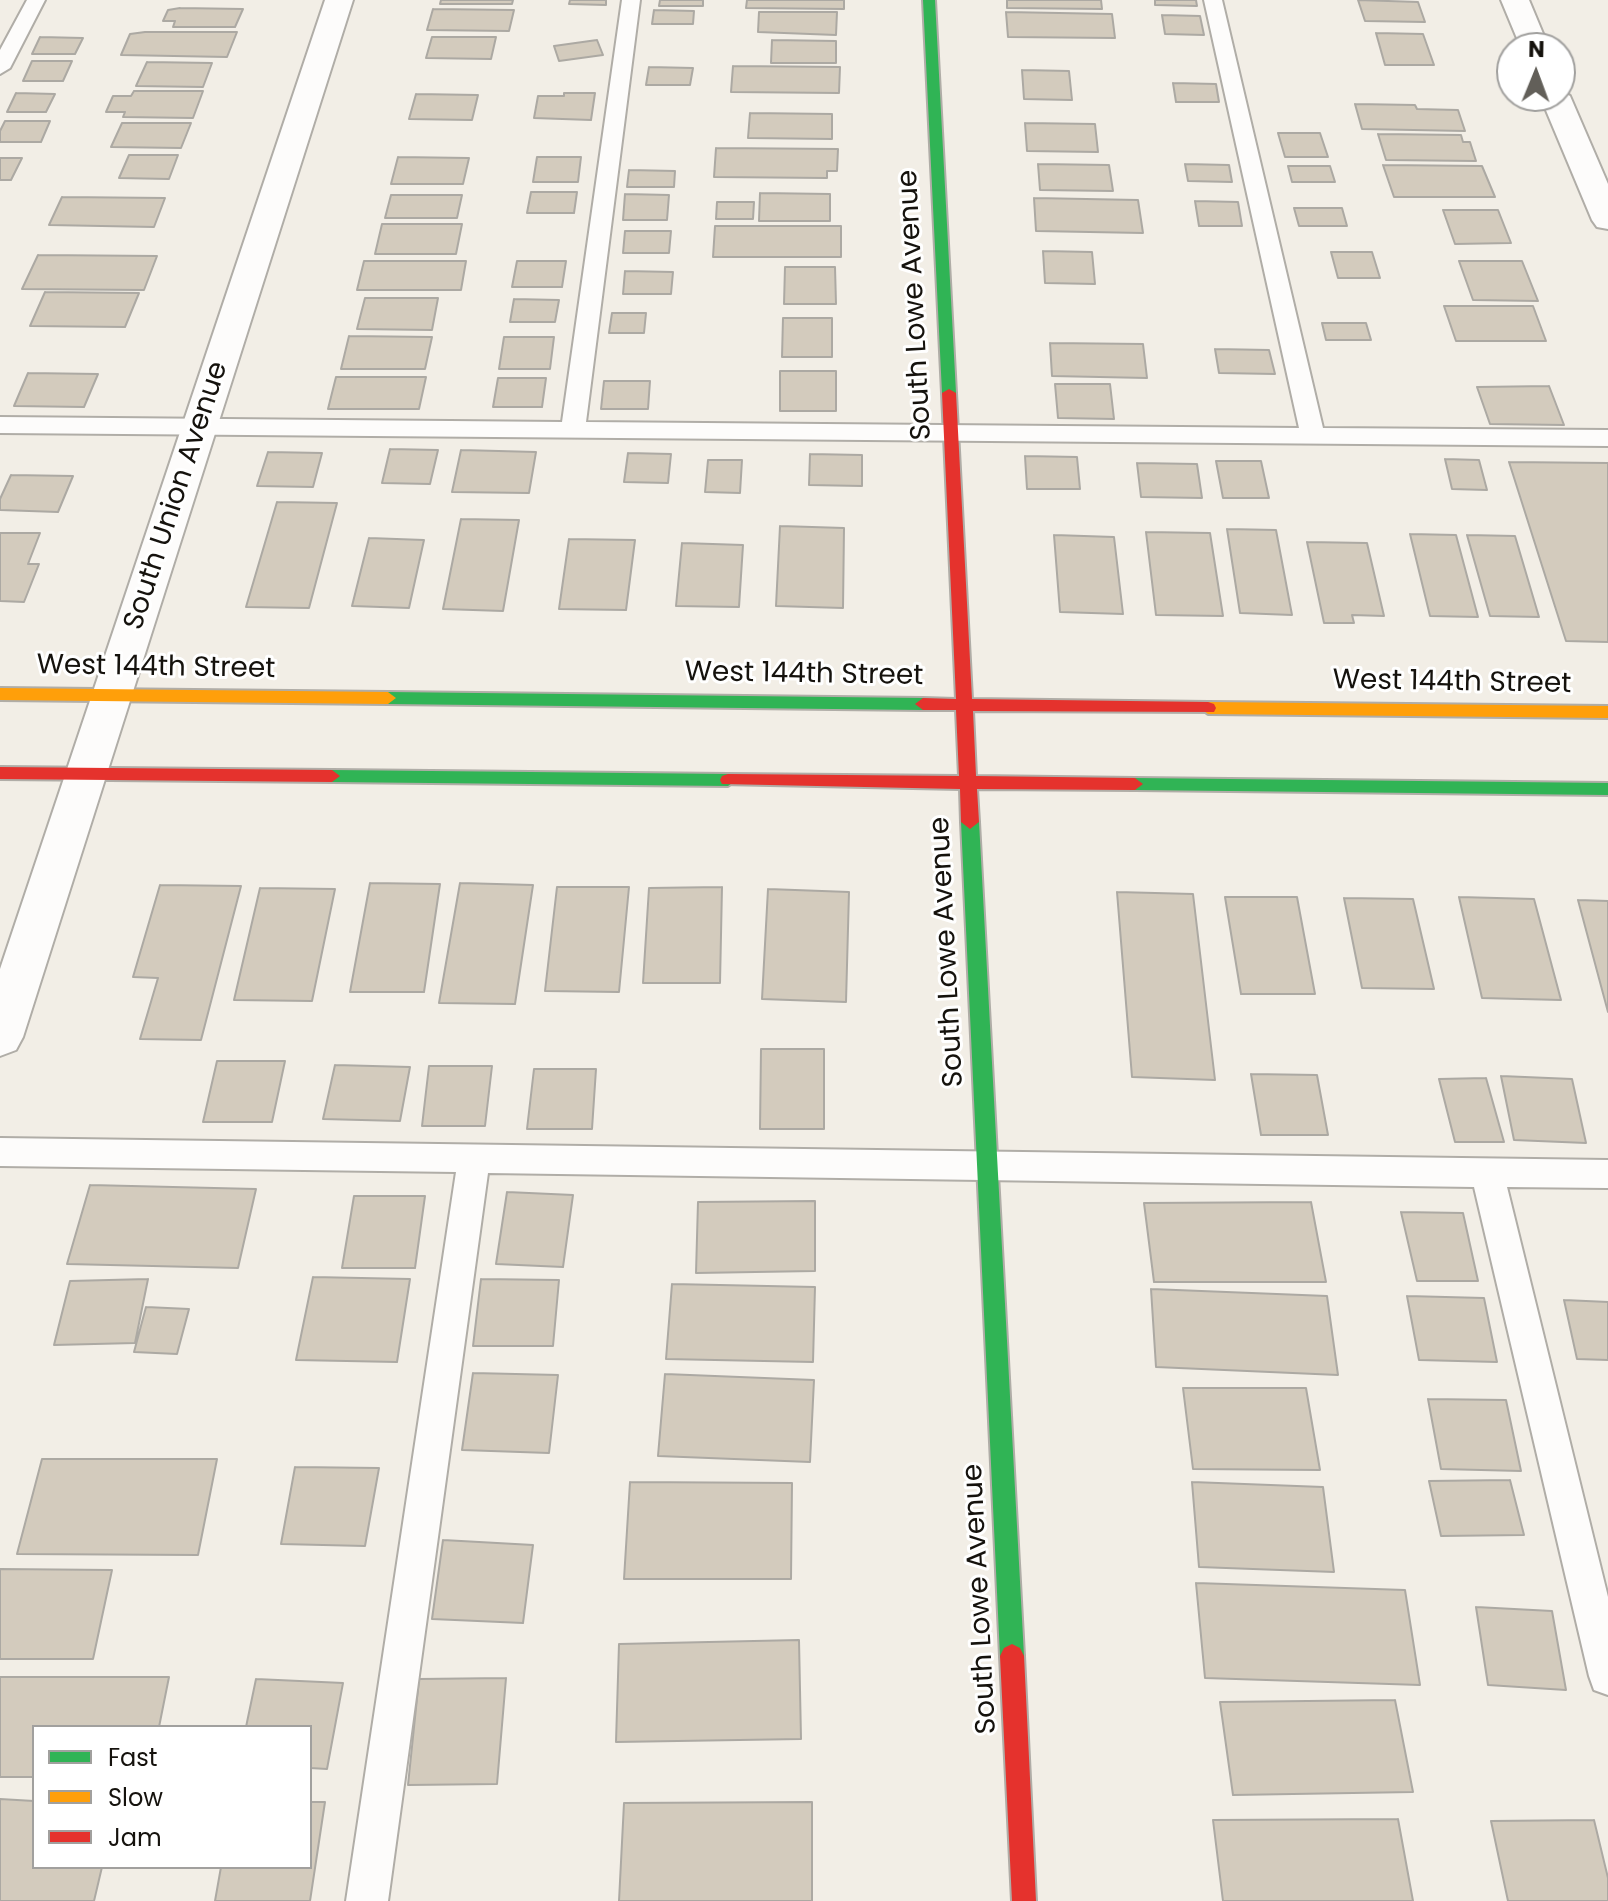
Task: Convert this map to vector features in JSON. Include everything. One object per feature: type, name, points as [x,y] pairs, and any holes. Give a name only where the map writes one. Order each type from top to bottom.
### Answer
[{"type":"street","name":"South Union Avenue","points":[[0,1037],[339,0]]},
{"type":"street","name":"South Lowe Avenue","points":[[929,0],[1024,1901]]},
{"type":"street","points":[[1515,0],[1528,32]]},
{"type":"street","points":[[1562,112],[1608,220]]},
{"type":"street","name":"West 144th Street","points":[[0,694],[1608,712]]},
{"type":"street","points":[[0,773],[1608,789]]},
{"type":"lane","points":[[0,68],[36,0]]},
{"type":"lane","points":[[573,430],[631,0]]},
{"type":"lane","points":[[1213,0],[1313,436]]},
{"type":"lane","points":[[0,425],[1608,438]]},
{"type":"lane","points":[[0,1152],[1608,1174]]},
{"type":"lane","points":[[367,1901],[474,1158]]},
{"type":"lane","points":[[1487,1172],[1608,1676]]},
{"type":"building","points":[[441,0],[513,0],[512,4],[440,4]]},
{"type":"building","points":[[570,0],[606,0],[606,5],[569,4]]},
{"type":"building","points":[[660,0],[703,0],[703,6],[659,6]]},
{"type":"building","points":[[747,0],[844,0],[844,9],[746,8]]},
{"type":"building","points":[[1007,0],[1101,0],[1102,9],[1007,8]]},
{"type":"building","points":[[1155,0],[1196,0],[1197,6],[1155,5]]},
{"type":"building","points":[[1358,0],[1418,2],[1425,22],[1365,21]]},
{"type":"building","points":[[243,9],[235,27],[173,27],[175,21],[163,21],[168,10]]},
{"type":"building","points":[[433,9],[514,10],[509,31],[427,30]]},
{"type":"building","points":[[654,10],[694,11],[693,24],[652,24]]},
{"type":"building","points":[[759,12],[837,12],[836,35],[758,32]]},
{"type":"building","points":[[1006,12],[1112,14],[1115,38],[1008,37]]},
{"type":"building","points":[[1162,15],[1200,16],[1204,35],[1165,34]]},
{"type":"building","points":[[237,32],[227,57],[121,55],[130,34]]},
{"type":"building","points":[[1376,33],[1423,34],[1434,65],[1385,65]]},
{"type":"building","points":[[40,37],[83,38],[75,54],[32,54]]},
{"type":"building","points":[[432,37],[496,37],[491,59],[426,58]]},
{"type":"building","points":[[597,40],[603,55],[559,61],[554,46]]},
{"type":"building","points":[[772,40],[836,41],[836,63],[771,63]]},
{"type":"building","points":[[32,61],[72,61],[63,81],[23,81]]},
{"type":"building","points":[[147,62],[212,63],[203,87],[136,86]]},
{"type":"building","points":[[733,66],[840,67],[839,93],[731,92]]},
{"type":"building","points":[[649,67],[693,68],[690,85],[646,85]]},
{"type":"building","points":[[1022,70],[1069,71],[1072,100],[1024,99]]},
{"type":"building","points":[[1173,83],[1216,84],[1219,102],[1176,102]]},
{"type":"building","points":[[134,91],[203,91],[193,118],[123,117],[125,112],[106,112],[113,96],[131,96]]},
{"type":"building","points":[[16,93],[55,94],[46,112],[7,112]]},
{"type":"building","points":[[564,93],[595,93],[591,120],[534,118],[538,96],[564,96]]},
{"type":"building","points":[[416,94],[478,95],[472,120],[409,119]]},
{"type":"building","points":[[1355,104],[1415,105],[1417,109],[1458,110],[1465,131],[1362,129]]},
{"type":"building","points":[[750,113],[832,114],[832,139],[748,138]]},
{"type":"building","points":[[5,121],[50,121],[41,142],[0,142],[0,131]]},
{"type":"building","points":[[122,123],[191,123],[181,148],[111,147]]},
{"type":"building","points":[[1025,123],[1095,124],[1098,152],[1027,151]]},
{"type":"building","points":[[1278,133],[1320,133],[1328,157],[1285,157]]},
{"type":"building","points":[[1378,134],[1461,135],[1463,142],[1470,142],[1476,161],[1386,160]]},
{"type":"building","points":[[716,148],[838,149],[837,171],[827,171],[827,178],[714,177]]},
{"type":"building","points":[[129,155],[178,155],[169,179],[119,178]]},
{"type":"building","points":[[398,157],[469,158],[463,184],[391,184]]},
{"type":"building","points":[[537,157],[581,157],[578,182],[533,182]]},
{"type":"building","points":[[0,158],[22,158],[11,180],[0,180]]},
{"type":"building","points":[[1038,164],[1109,165],[1113,191],[1040,190]]},
{"type":"building","points":[[1185,164],[1229,165],[1232,182],[1188,181]]},
{"type":"building","points":[[1383,165],[1482,166],[1495,197],[1394,197]]},
{"type":"building","points":[[1288,166],[1330,166],[1335,182],[1292,182]]},
{"type":"building","points":[[629,170],[675,171],[674,187],[627,187]]},
{"type":"building","points":[[531,192],[577,192],[574,213],[527,213]]},
{"type":"building","points":[[760,193],[830,194],[830,221],[759,221]]},
{"type":"building","points":[[625,194],[669,195],[667,220],[623,220]]},
{"type":"building","points":[[391,195],[462,195],[457,218],[385,218]]},
{"type":"building","points":[[62,197],[165,198],[154,227],[49,225]]},
{"type":"building","points":[[1034,198],[1138,200],[1143,233],[1036,231]]},
{"type":"building","points":[[1195,201],[1238,202],[1242,226],[1199,226]]},
{"type":"building","points":[[717,202],[754,202],[753,219],[716,219]]},
{"type":"building","points":[[1294,208],[1342,208],[1347,226],[1299,226]]},
{"type":"building","points":[[1443,210],[1498,210],[1511,243],[1455,244]]},
{"type":"building","points":[[382,224],[462,224],[456,254],[375,254]]},
{"type":"building","points":[[715,226],[841,226],[841,257],[713,257]]},
{"type":"building","points":[[625,231],[671,231],[669,253],[623,253]]},
{"type":"building","points":[[1043,251],[1092,252],[1095,284],[1045,283]]},
{"type":"building","points":[[1331,252],[1372,252],[1380,278],[1338,278]]},
{"type":"building","points":[[38,255],[157,256],[144,290],[22,289]]},
{"type":"building","points":[[364,261],[466,261],[461,290],[357,290]]},
{"type":"building","points":[[517,261],[566,261],[562,287],[512,287]]},
{"type":"building","points":[[1459,261],[1522,261],[1538,301],[1473,300]]},
{"type":"building","points":[[785,267],[835,267],[836,304],[784,304]]},
{"type":"building","points":[[625,271],[673,272],[671,294],[623,294]]},
{"type":"building","points":[[45,292],[139,293],[125,327],[30,326]]},
{"type":"building","points":[[365,298],[438,298],[432,330],[357,329]]},
{"type":"building","points":[[514,299],[559,300],[555,322],[510,322]]},
{"type":"building","points":[[1444,306],[1533,306],[1546,341],[1456,341]]},
{"type":"building","points":[[612,313],[646,313],[644,333],[609,333]]},
{"type":"building","points":[[783,318],[832,318],[832,357],[782,357]]},
{"type":"building","points":[[1322,323],[1366,323],[1371,340],[1326,340]]},
{"type":"building","points":[[349,336],[432,337],[425,369],[341,369]]},
{"type":"building","points":[[504,337],[554,337],[550,369],[499,369]]},
{"type":"building","points":[[1050,343],[1143,344],[1147,378],[1052,376]]},
{"type":"building","points":[[1215,349],[1269,350],[1275,374],[1219,373]]},
{"type":"building","points":[[780,371],[836,371],[836,411],[780,411]]},
{"type":"building","points":[[28,373],[98,374],[84,407],[14,406]]},
{"type":"building","points":[[336,377],[426,377],[419,409],[328,409]]},
{"type":"building","points":[[498,378],[546,378],[542,407],[493,407]]},
{"type":"building","points":[[604,381],[650,381],[648,409],[601,409]]},
{"type":"building","points":[[1055,384],[1110,384],[1114,419],[1058,418]]},
{"type":"building","points":[[1549,386],[1564,425],[1490,424],[1477,387]]},
{"type":"building","points":[[390,449],[438,450],[430,484],[382,483]]},
{"type":"building","points":[[461,450],[536,452],[529,493],[452,492]]},
{"type":"building","points":[[268,452],[322,453],[313,487],[257,486]]},
{"type":"building","points":[[628,453],[671,454],[668,483],[624,482]]},
{"type":"building","points":[[810,454],[862,455],[862,486],[809,485]]},
{"type":"building","points":[[1025,456],[1077,457],[1080,489],[1027,489]]},
{"type":"building","points":[[1445,459],[1479,460],[1487,490],[1452,489]]},
{"type":"building","points":[[708,460],[742,460],[740,493],[705,492]]},
{"type":"building","points":[[1216,461],[1261,461],[1269,498],[1223,498]]},
{"type":"building","points":[[1509,462],[1608,463],[1608,642],[1566,641]]},
{"type":"building","points":[[1137,463],[1197,464],[1202,498],[1141,497]]},
{"type":"building","points":[[11,475],[73,476],[58,512],[0,510],[0,499]]},
{"type":"building","points":[[277,502],[337,503],[309,608],[246,607]]},
{"type":"building","points":[[461,519],[519,520],[503,611],[443,609]]},
{"type":"building","points":[[780,526],[844,528],[843,608],[776,606]]},
{"type":"building","points":[[1227,529],[1276,530],[1292,615],[1240,613]]},
{"type":"building","points":[[1146,532],[1210,533],[1223,616],[1156,615]]},
{"type":"building","points":[[0,533],[40,533],[28,564],[39,564],[24,602],[0,601]]},
{"type":"building","points":[[1410,534],[1456,535],[1478,617],[1430,616]]},
{"type":"building","points":[[1054,535],[1114,537],[1123,614],[1060,612]]},
{"type":"building","points":[[1467,535],[1515,536],[1539,617],[1490,616]]},
{"type":"building","points":[[369,538],[424,540],[409,608],[352,606]]},
{"type":"building","points":[[569,539],[635,540],[626,610],[559,609]]},
{"type":"building","points":[[1307,542],[1367,543],[1384,616],[1352,615],[1354,623],[1324,623]]},
{"type":"building","points":[[682,543],[743,545],[739,607],[676,606]]},
{"type":"building","points":[[370,883],[440,884],[424,992],[350,992]]},
{"type":"building","points":[[460,883],[533,885],[515,1004],[439,1003]]},
{"type":"building","points":[[160,885],[241,886],[201,1040],[140,1039],[158,978],[133,977]]},
{"type":"building","points":[[557,887],[629,887],[619,992],[545,991]]},
{"type":"building","points":[[722,887],[720,983],[643,983],[649,888]]},
{"type":"building","points":[[260,888],[335,889],[312,1001],[234,1000]]},
{"type":"building","points":[[768,889],[849,892],[846,1002],[762,999]]},
{"type":"building","points":[[1117,892],[1193,894],[1215,1080],[1132,1077]]},
{"type":"building","points":[[1225,897],[1297,897],[1315,994],[1241,994]]},
{"type":"building","points":[[1459,897],[1534,899],[1561,1000],[1482,998]]},
{"type":"building","points":[[1344,898],[1413,899],[1434,989],[1362,988]]},
{"type":"building","points":[[1578,900],[1608,901],[1608,1012]]},
{"type":"building","points":[[761,1049],[824,1049],[824,1129],[760,1129]]},
{"type":"building","points":[[217,1061],[285,1061],[272,1122],[203,1122]]},
{"type":"building","points":[[335,1065],[410,1067],[400,1121],[323,1119]]},
{"type":"building","points":[[429,1066],[492,1066],[485,1126],[422,1126]]},
{"type":"building","points":[[534,1069],[596,1069],[592,1129],[527,1129]]},
{"type":"building","points":[[1251,1074],[1317,1075],[1328,1135],[1261,1135]]},
{"type":"building","points":[[1501,1076],[1572,1079],[1586,1143],[1514,1140]]},
{"type":"building","points":[[1486,1078],[1504,1142],[1455,1142],[1439,1079]]},
{"type":"building","points":[[90,1185],[256,1189],[238,1268],[67,1264]]},
{"type":"building","points":[[507,1192],[573,1195],[563,1267],[496,1264]]},
{"type":"building","points":[[354,1196],[425,1196],[415,1268],[342,1268]]},
{"type":"building","points":[[815,1201],[815,1271],[696,1273],[698,1202]]},
{"type":"building","points":[[1311,1202],[1326,1282],[1154,1282],[1144,1203]]},
{"type":"building","points":[[1401,1212],[1463,1213],[1478,1281],[1417,1281]]},
{"type":"building","points":[[313,1277],[410,1279],[397,1362],[296,1360]]},
{"type":"building","points":[[148,1279],[135,1343],[54,1345],[70,1281]]},
{"type":"building","points":[[481,1279],[559,1280],[553,1346],[473,1346]]},
{"type":"building","points":[[672,1284],[815,1287],[813,1362],[666,1359]]},
{"type":"building","points":[[1151,1289],[1327,1296],[1338,1375],[1156,1367]]},
{"type":"building","points":[[1407,1296],[1484,1298],[1497,1362],[1419,1360]]},
{"type":"building","points":[[1564,1300],[1608,1302],[1608,1360],[1577,1359]]},
{"type":"building","points":[[146,1307],[189,1309],[177,1354],[134,1352]]},
{"type":"building","points":[[473,1373],[558,1375],[549,1453],[462,1450]]},
{"type":"building","points":[[665,1374],[814,1380],[810,1462],[658,1456]]},
{"type":"building","points":[[1183,1388],[1306,1388],[1320,1470],[1193,1469]]},
{"type":"building","points":[[1428,1399],[1506,1400],[1521,1471],[1441,1469]]},
{"type":"building","points":[[42,1459],[217,1459],[198,1555],[17,1554]]},
{"type":"building","points":[[295,1467],[379,1468],[365,1546],[281,1544]]},
{"type":"building","points":[[1510,1480],[1524,1535],[1441,1536],[1429,1481]]},
{"type":"building","points":[[630,1482],[792,1483],[791,1579],[624,1579]]},
{"type":"building","points":[[1192,1482],[1323,1487],[1334,1572],[1199,1567]]},
{"type":"building","points":[[443,1540],[533,1545],[523,1623],[432,1619]]},
{"type":"building","points":[[0,1569],[112,1570],[93,1659],[0,1659]]},
{"type":"building","points":[[1196,1583],[1405,1590],[1420,1685],[1205,1678]]},
{"type":"building","points":[[1476,1607],[1552,1611],[1566,1690],[1488,1685]]},
{"type":"building","points":[[799,1640],[801,1739],[616,1742],[619,1644]]},
{"type":"building","points":[[0,1677],[169,1677],[159,1725],[32,1725],[32,1777],[0,1777]]},
{"type":"building","points":[[506,1678],[497,1784],[408,1785],[419,1679]]},
{"type":"building","points":[[256,1679],[343,1683],[327,1769],[312,1768],[312,1725],[246,1725]]},
{"type":"building","points":[[1395,1700],[1413,1792],[1233,1795],[1220,1702]]},
{"type":"building","points":[[0,1799],[32,1801],[32,1869],[102,1869],[94,1901],[0,1901]]},
{"type":"building","points":[[312,1802],[325,1802],[310,1901],[215,1901],[221,1869],[312,1869]]},
{"type":"building","points":[[812,1802],[812,1901],[619,1901],[624,1803]]},
{"type":"building","points":[[1398,1819],[1413,1901],[1223,1901],[1213,1820]]},
{"type":"building","points":[[1594,1820],[1608,1878],[1608,1901],[1508,1901],[1491,1821]]},
{"type":"traffic: fast","points":[[929,0],[949,393]]},
{"type":"traffic: fast","points":[[388,698],[923,704]]},
{"type":"traffic: fast","points":[[332,776],[728,780]]},
{"type":"traffic: fast","points":[[1135,784],[1608,789]]},
{"type":"traffic: fast","points":[[970,822],[1012,1656]]},
{"type":"traffic: slow","points":[[0,694],[388,698]]},
{"type":"traffic: slow","points":[[1208,708],[1608,712]]},
{"type":"traffic: jam","points":[[949,393],[970,822]]},
{"type":"traffic: jam","points":[[923,704],[1208,708]]},
{"type":"traffic: jam","points":[[0,773],[332,776]]},
{"type":"traffic: jam","points":[[728,780],[1135,784]]},
{"type":"traffic: jam","points":[[1012,1656],[1024,1901]]}]
